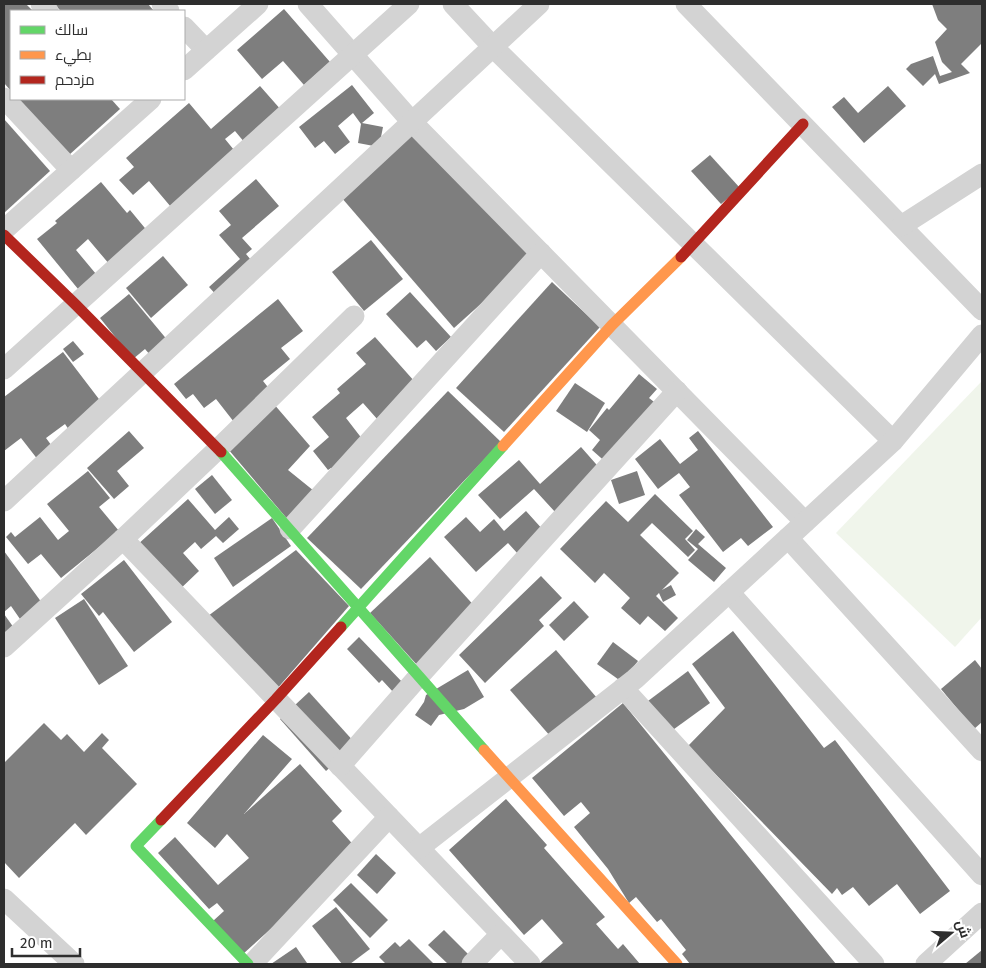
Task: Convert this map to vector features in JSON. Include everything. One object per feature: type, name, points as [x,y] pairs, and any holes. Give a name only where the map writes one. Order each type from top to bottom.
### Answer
[{"type":"street","points":[[185,69],[258,4]]},
{"type":"street","points":[[308,4],[412,122],[805,522]]},
{"type":"street","points":[[4,370],[408,4]]},
{"type":"street","points":[[453,4],[493,47],[893,441]]},
{"type":"street","points":[[4,501],[539,4]]},
{"type":"street","points":[[686,4],[982,310]]},
{"type":"street","points":[[185,28],[206,50]]},
{"type":"street","points":[[4,98],[70,170]]},
{"type":"street","points":[[4,230],[70,170],[139,103]]},
{"type":"street","points":[[248,964],[136,846],[276,699],[612,326],[693,245],[803,124]]},
{"type":"street","points":[[901,226],[982,174]]},
{"type":"street","points":[[4,235],[76,304],[218,449],[509,778],[677,964]]},
{"type":"street","points":[[290,530],[541,253]]},
{"type":"street","points":[[4,647],[123,539],[354,316]]},
{"type":"street","points":[[419,848],[636,679],[893,441],[982,335]]},
{"type":"street","points":[[340,766],[676,391]]},
{"type":"street","points":[[788,538],[982,751]]},
{"type":"street","points":[[123,539],[530,964]]},
{"type":"street","points":[[729,592],[982,875]]},
{"type":"street","points":[[623,688],[874,964]]},
{"type":"street","points":[[252,964],[389,817]]},
{"type":"street","points":[[4,899],[72,964]]},
{"type":"street","points":[[926,964],[982,913]]},
{"type":"street","points":[[472,964],[501,934]]},
{"type":"shaded area","points":[[982,381],[982,617],[955,647],[836,533]]},
{"type":"building","points":[[4,4],[26,4],[32,10],[10,10],[10,90],[4,83]]},
{"type":"building","points":[[54,4],[148,4],[153,10],[60,10]]},
{"type":"building","points":[[932,4],[982,4],[982,43],[961,64],[970,73],[939,84],[935,74],[923,86],[906,69],[911,64],[933,56],[940,76],[952,72],[942,62],[935,42],[947,29],[938,20]]},
{"type":"building","points":[[284,9],[330,62],[304,85],[283,61],[262,79],[237,50]]},
{"type":"building","points":[[352,85],[374,113],[362,123],[383,127],[379,147],[358,143],[361,124],[353,113],[338,126],[350,142],[335,154],[324,141],[315,148],[299,127]]},
{"type":"building","points":[[260,86],[282,111],[245,143],[235,131],[225,139],[234,150],[171,207],[149,181],[133,195],[119,180],[134,167],[126,158],[189,103],[211,129]]},
{"type":"building","points":[[888,86],[906,106],[864,143],[832,107],[844,97],[858,113]]},
{"type":"building","points":[[19,100],[112,100],[120,109],[69,155]]},
{"type":"building","points":[[4,119],[50,171],[4,213]]},
{"type":"building","points":[[411,132],[533,257],[454,328],[341,197]]},
{"type":"building","points":[[710,155],[740,188],[721,204],[691,171]]},
{"type":"building","points":[[256,179],[279,206],[242,238],[252,249],[246,254],[256,266],[219,298],[209,287],[240,259],[219,235],[231,225],[219,211]]},
{"type":"building","points":[[101,182],[127,213],[130,210],[149,233],[110,265],[88,239],[76,250],[101,280],[83,295],[37,239]]},
{"type":"building","points":[[371,240],[403,279],[364,311],[332,272]]},
{"type":"building","points":[[163,256],[188,285],[151,318],[126,288]]},
{"type":"building","points":[[552,282],[600,327],[504,432],[456,388]]},
{"type":"building","points":[[410,292],[451,337],[436,351],[426,340],[417,348],[386,314]]},
{"type":"building","points":[[129,294],[169,342],[151,356],[145,349],[133,359],[100,318]]},
{"type":"building","points":[[278,299],[303,331],[281,348],[290,359],[263,381],[271,391],[234,422],[216,399],[204,408],[193,394],[186,399],[174,384]]},
{"type":"building","points":[[375,337],[415,382],[378,420],[363,403],[346,418],[363,440],[336,474],[331,468],[328,470],[313,451],[329,437],[312,417],[340,393],[337,389],[366,364],[356,353]]},
{"type":"building","points":[[73,341],[84,354],[73,362],[63,349]]},
{"type":"building","points":[[63,352],[105,407],[71,433],[65,424],[46,438],[57,453],[42,465],[21,438],[4,451],[4,397]]},
{"type":"building","points":[[639,374],[657,389],[649,398],[658,405],[609,465],[592,450],[600,440],[589,430],[607,408],[609,410]]},
{"type":"building","points":[[575,383],[605,403],[587,432],[556,411]]},
{"type":"building","points":[[448,391],[501,442],[361,589],[307,538]]},
{"type":"building","points":[[273,403],[310,446],[288,470],[314,491],[289,521],[228,449]]},
{"type":"building","points":[[129,431],[144,448],[117,471],[129,486],[114,499],[87,468]]},
{"type":"building","points":[[698,431],[773,527],[748,546],[741,538],[723,552],[679,495],[690,487],[679,473],[658,489],[635,459],[660,439],[680,464],[698,450],[689,438]]},
{"type":"building","points":[[581,447],[603,472],[556,513],[534,489],[500,519],[478,495],[519,460],[540,484]]},
{"type":"building","points":[[88,471],[110,498],[99,507],[119,531],[61,578],[41,554],[28,564],[6,537],[11,532],[15,537],[40,517],[58,540],[69,531],[47,504]]},
{"type":"building","points":[[637,471],[645,495],[619,504],[611,480]]},
{"type":"building","points":[[212,475],[232,500],[215,514],[195,489]]},
{"type":"building","points":[[655,494],[693,531],[685,539],[695,550],[688,557],[652,523],[640,535],[679,573],[662,590],[671,585],[676,595],[663,602],[659,593],[656,596],[678,618],[665,631],[648,616],[640,625],[621,608],[630,598],[604,573],[595,583],[560,549],[606,501],[628,522]]},
{"type":"building","points":[[188,499],[215,530],[229,517],[239,529],[223,543],[216,536],[201,549],[195,542],[183,553],[199,571],[177,592],[136,546]]},
{"type":"building","points":[[526,511],[544,531],[518,554],[508,543],[476,572],[444,537],[466,517],[480,532],[494,519],[504,531]]},
{"type":"building","points":[[272,518],[291,546],[233,587],[214,558]]},
{"type":"building","points":[[696,529],[705,537],[698,544],[726,568],[714,582],[688,560],[698,549],[687,540]]},
{"type":"building","points":[[296,550],[349,606],[276,690],[208,616]]},
{"type":"building","points":[[4,551],[42,603],[20,619],[11,606],[4,612]]},
{"type":"building","points":[[430,557],[478,610],[418,666],[370,613]]},
{"type":"building","points":[[124,560],[172,622],[134,652],[103,612],[99,616],[81,594]]},
{"type":"building","points":[[541,576],[562,598],[539,620],[544,626],[485,683],[459,655]]},
{"type":"building","points":[[84,599],[128,666],[99,685],[55,618]]},
{"type":"building","points":[[574,601],[589,617],[564,641],[549,625]]},
{"type":"building","points":[[4,614],[14,628],[4,636]]},
{"type":"building","points":[[733,631],[824,748],[835,740],[950,891],[920,914],[897,884],[869,906],[853,887],[842,895],[837,888],[832,894],[688,746],[725,708],[692,664]]},
{"type":"building","points":[[359,637],[404,684],[394,693],[382,680],[379,683],[347,649]]},
{"type":"building","points":[[613,642],[638,661],[622,682],[597,664]]},
{"type":"building","points":[[556,650],[597,698],[551,737],[510,690]]},
{"type":"building","points":[[975,660],[982,669],[982,722],[974,729],[941,689]]},
{"type":"building","points":[[468,670],[484,697],[464,709],[439,715],[431,726],[415,715],[424,702],[426,695]]},
{"type":"building","points":[[688,671],[710,703],[670,732],[648,701]]},
{"type":"building","points":[[309,692],[356,744],[326,771],[280,719]]},
{"type":"building","points":[[623,703],[836,964],[690,964],[682,954],[686,950],[661,919],[657,922],[636,897],[629,903],[608,869],[574,827],[590,813],[581,802],[564,816],[532,778]]},
{"type":"building","points":[[44,723],[61,740],[67,734],[84,752],[102,733],[109,740],[102,748],[137,784],[86,835],[75,823],[19,878],[4,862],[4,763]]},
{"type":"building","points":[[263,735],[292,759],[244,814],[300,764],[342,811],[332,821],[358,850],[243,954],[213,921],[224,911],[217,903],[209,909],[158,853],[175,837],[218,885],[249,858],[227,834],[215,848],[187,823]]},
{"type":"building","points":[[506,799],[547,845],[544,848],[605,917],[596,924],[618,949],[623,944],[640,964],[539,964],[563,943],[542,919],[524,935],[449,850]]},
{"type":"building","points":[[376,854],[396,873],[377,894],[357,875]]},
{"type":"building","points":[[351,883],[388,920],[370,938],[333,900]]},
{"type":"building","points":[[336,907],[370,949],[350,964],[342,964],[312,926]]},
{"type":"building","points":[[444,930],[471,957],[464,964],[448,964],[428,945]]},
{"type":"building","points":[[409,939],[434,964],[386,964],[379,957],[395,942],[400,947]]},
{"type":"building","points":[[296,947],[307,963],[271,964]]},
{"type":"building","points":[[982,950],[982,964],[965,964]]},
{"type":"traffic: fast","points":[[341,627],[503,446]]},
{"type":"traffic: fast","points":[[221,452],[484,750]]},
{"type":"traffic: fast","points":[[161,820],[136,846],[248,964]]},
{"type":"traffic: slow","points":[[503,446],[612,325],[681,257]]},
{"type":"traffic: slow","points":[[484,750],[677,964]]},
{"type":"traffic: jam","points":[[681,257],[803,124]]},
{"type":"traffic: jam","points":[[4,235],[221,452]]},
{"type":"traffic: jam","points":[[161,820],[276,699],[341,627]]}]
